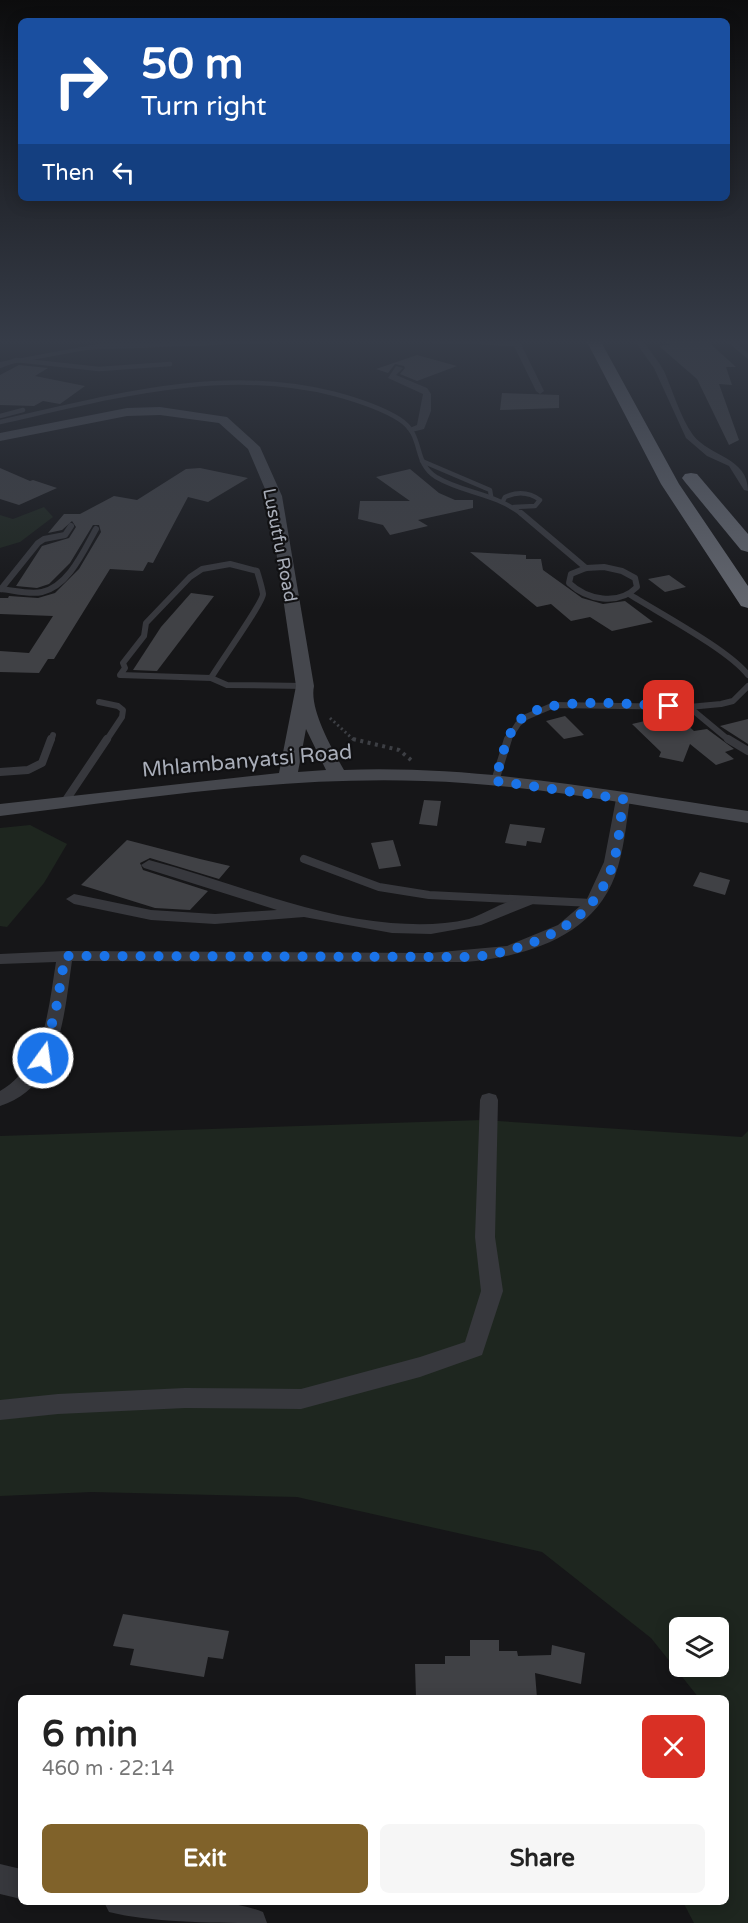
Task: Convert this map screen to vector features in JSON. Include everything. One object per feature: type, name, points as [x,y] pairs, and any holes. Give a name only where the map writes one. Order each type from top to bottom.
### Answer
[{"type":"highway","points":[[641,430],[670,484],[748,602]]},
{"type":"highway","points":[[659,430],[668,444]]},
{"type":"highway","points":[[679,461],[748,573]]},
{"type":"highway","points":[[691,478],[748,546]]},
{"type":"highway","points":[[670,484],[692,540],[712,576],[748,624]]},
{"type":"street","name":"Lusutfu Road","points":[[0,437],[37,430]]},
{"type":"street","name":"Lusutfu Road","points":[[234,430],[254,447],[275,496],[304,691],[321,746],[338,775]]},
{"type":"street","points":[[686,430],[689,436],[710,454],[732,464],[745,476],[748,488]]},
{"type":"street","name":"Lusutfu Road","points":[[288,777],[304,691]]},
{"type":"street","name":"Mhlambanyatsi Road","points":[[0,810],[288,777],[430,775],[495,781],[748,817]]},
{"type":"street","points":[[0,959],[65,956],[476,957],[529,945],[580,917],[592,903],[611,872],[623,799]]},
{"type":"street","points":[[149,865],[331,919],[394,929],[437,928],[469,924],[527,901]]},
{"type":"street","points":[[74,899],[151,915],[194,918],[273,917],[308,912]]},
{"type":"street","points":[[0,1099],[31,1078],[43,1058],[57,1004],[65,956]]},
{"type":"street","points":[[0,1410],[58,1404],[185,1398],[301,1399],[420,1367],[474,1348],[492,1291],[485,1237],[489,1100]]},
{"type":"street","points":[[0,1879],[18,1883]]},
{"type":"street","points":[[159,1905],[199,1908],[252,1923]]},
{"type":"lane","points":[[413,430],[417,434],[422,461],[428,472],[443,480],[505,503],[533,521],[560,549],[586,568]]},
{"type":"lane","points":[[422,461],[490,490],[491,496]]},
{"type":"lane","points":[[518,493],[535,496],[540,500],[538,504],[530,508],[505,503],[505,496],[518,493]]},
{"type":"lane","points":[[1,589],[38,543],[65,535],[71,526]]},
{"type":"lane","points":[[1,589],[44,592],[56,587],[81,555],[96,529]]},
{"type":"lane","points":[[211,678],[231,643],[260,606],[263,594],[257,571],[246,567],[219,566],[202,569],[190,577],[146,622],[144,636],[123,663],[124,668],[120,675],[211,678],[227,685],[304,691]]},
{"type":"lane","points":[[586,568],[614,569],[629,574],[637,582],[637,587],[629,594],[599,598],[579,592],[573,588],[568,579],[571,574],[586,568]]},
{"type":"lane","points":[[629,594],[722,653],[742,667],[748,675]]},
{"type":"lane","points":[[495,781],[510,733],[520,719],[534,711],[554,705],[689,706],[733,701],[748,686]]},
{"type":"lane","points":[[64,803],[122,717],[123,710],[118,705],[99,702]]},
{"type":"lane","points":[[689,706],[735,745],[748,751]]},
{"type":"lane","points":[[0,772],[28,770],[42,763],[53,735]]},
{"type":"lane","points":[[304,859],[379,887],[455,898],[592,903]]},
{"type":"path","points":[[304,691],[356,742],[399,750],[430,775]]},
{"type":"shaded area","points":[[44,507],[53,517],[20,542],[0,548],[0,515],[13,519]]},
{"type":"shaded area","points":[[30,825],[67,844],[44,883],[7,927],[0,926],[0,828]]},
{"type":"shaded area","points":[[482,1120],[742,1137],[748,1131],[748,1923],[694,1923],[685,1905],[729,1905],[729,1695],[697,1695],[682,1677],[729,1677],[729,1617],[669,1617],[669,1660],[651,1638],[542,1552],[297,1497],[92,1492],[0,1496],[0,1136]]},
{"type":"building","points":[[722,430],[735,430],[739,440],[729,445]]},
{"type":"building","points":[[0,468],[30,481],[57,488],[19,505],[0,499]]},
{"type":"building","points":[[200,468],[248,478],[208,502],[188,497],[153,563],[148,562],[143,571],[110,569],[54,659],[48,659],[39,673],[0,672],[0,651],[29,653],[53,616],[0,614],[0,598],[9,596],[38,598],[55,593],[79,569],[101,532],[99,525],[93,525],[70,563],[49,584],[37,588],[16,586],[42,546],[69,538],[76,527],[72,521],[62,530],[48,533],[64,514],[80,514],[114,496],[137,500],[186,469]]},
{"type":"building","points":[[410,469],[439,493],[455,500],[473,500],[473,508],[418,520],[428,526],[390,535],[383,525],[358,519],[360,501],[410,501],[376,477]]},
{"type":"building","points":[[470,552],[526,555],[526,559],[541,559],[543,570],[582,598],[603,604],[625,601],[653,622],[612,631],[590,617],[571,621],[551,604],[537,607]]},
{"type":"building","points":[[669,575],[686,587],[665,592],[648,579]]},
{"type":"building","points":[[191,593],[214,596],[157,671],[133,670],[161,627]]},
{"type":"building","points":[[675,714],[694,731],[707,729],[734,749],[725,752],[734,759],[716,765],[690,744],[683,762],[659,757],[661,752],[632,724]]},
{"type":"building","points":[[565,716],[584,735],[564,739],[546,721]]},
{"type":"building","points":[[748,719],[748,744],[720,726]]},
{"type":"building","points":[[424,800],[441,801],[437,826],[419,824]]},
{"type":"building","points":[[510,824],[545,828],[541,843],[527,841],[526,846],[505,843]]},
{"type":"building","points":[[127,840],[230,866],[219,879],[150,858],[140,863],[143,870],[208,891],[190,910],[155,908],[81,885]]},
{"type":"building","points":[[393,840],[401,866],[379,869],[371,843]]},
{"type":"building","points":[[700,872],[730,880],[725,895],[693,886]]},
{"type":"building","points":[[123,1614],[229,1631],[223,1659],[208,1657],[204,1677],[130,1665],[134,1649],[113,1646]]},
{"type":"building","points":[[470,1640],[499,1640],[499,1651],[517,1651],[518,1656],[551,1655],[552,1645],[585,1653],[581,1684],[535,1673],[537,1695],[416,1695],[415,1664],[445,1664],[445,1656],[470,1656]]},
{"type":"route","points":[[43,1058],[57,1004],[65,956],[476,957],[529,945],[580,917],[597,896],[611,872],[623,799],[495,781],[510,733],[520,719],[534,711],[554,705],[669,706]]}]
